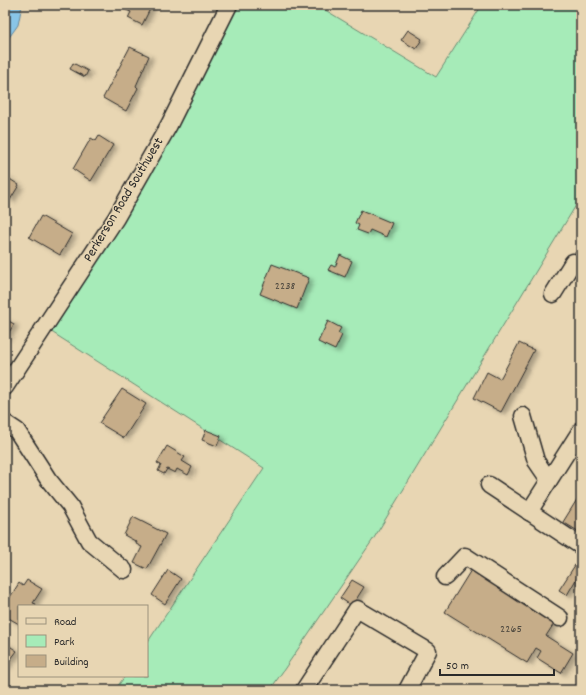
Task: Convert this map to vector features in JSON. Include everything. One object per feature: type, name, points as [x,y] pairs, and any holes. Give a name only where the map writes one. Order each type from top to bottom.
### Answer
[{"type":"street","name":"Perkerson Road Southwest","points":[[5,387],[116,218],[169,125],[229,5]]},
{"type":"street","points":[[553,294],[574,262]]},
{"type":"street","points":[[523,416],[536,461],[549,480]]},
{"type":"street","points":[[5,423],[17,431],[48,479],[70,506],[89,541],[124,570]]},
{"type":"street","points":[[530,512],[581,430]]},
{"type":"street","points":[[488,486],[530,512],[572,545]]},
{"type":"street","points":[[445,578],[465,556],[560,618]]},
{"type":"street","points":[[304,690],[357,609],[428,651],[406,690]]},
{"type":"green space","points":[[233,5],[317,5],[436,77],[482,5],[581,5],[581,197],[374,538],[270,690],[115,690],[124,677],[148,677],[148,642],[264,468],[50,331]]},
{"type":"water","points":[[5,5],[22,5],[18,25],[5,43]]},
{"type":"building","points":[[126,5],[152,5],[142,25],[128,18],[131,12],[124,9]]},
{"type":"building","points":[[408,30],[422,39],[416,49],[401,40]]},
{"type":"building","points":[[130,47],[149,56],[136,86],[138,88],[126,111],[103,98]]},
{"type":"building","points":[[73,63],[88,71],[85,77],[70,69]]},
{"type":"building","points":[[99,136],[113,145],[91,181],[73,169],[91,138],[96,141]]},
{"type":"building","points":[[5,176],[19,185],[10,200],[5,197]]},
{"type":"building","points":[[361,210],[392,223],[386,237],[370,230],[368,234],[357,230],[359,225],[355,223]]},
{"type":"building","points":[[41,216],[72,234],[60,255],[29,237]]},
{"type":"building","points":[[340,255],[352,261],[345,277],[328,270],[331,265],[335,267]]},
{"type":"building","points":[[272,264],[309,278],[297,309],[260,294]]},
{"type":"building","points":[[5,319],[14,324],[5,339]]},
{"type":"building","points":[[328,321],[341,328],[338,333],[342,335],[335,350],[318,342]]},
{"type":"building","points":[[519,343],[534,350],[501,412],[474,398],[487,372],[500,379]]},
{"type":"building","points":[[122,389],[146,404],[124,438],[99,423]]},
{"type":"building","points":[[206,430],[221,436],[217,446],[202,440]]},
{"type":"building","points":[[167,446],[185,457],[182,461],[192,467],[188,475],[177,469],[175,473],[167,469],[164,474],[158,471],[161,465],[157,463]]},
{"type":"building","points":[[581,493],[581,533],[563,522]]},
{"type":"building","points":[[133,517],[166,534],[147,569],[134,563],[142,547],[136,544],[137,542],[124,535]]},
{"type":"building","points":[[577,562],[581,564],[581,571],[567,595],[559,590]]},
{"type":"building","points":[[168,570],[181,579],[165,604],[152,595]]},
{"type":"building","points":[[471,570],[555,622],[546,636],[573,653],[561,673],[537,658],[541,651],[536,648],[527,663],[445,612]]},
{"type":"building","points":[[27,580],[42,589],[33,603],[36,605],[18,605],[18,623],[5,616],[5,605],[19,583],[23,586]]},
{"type":"building","points":[[352,580],[364,587],[352,606],[340,598]]},
{"type":"building","points":[[5,643],[17,651],[5,667]]}]
